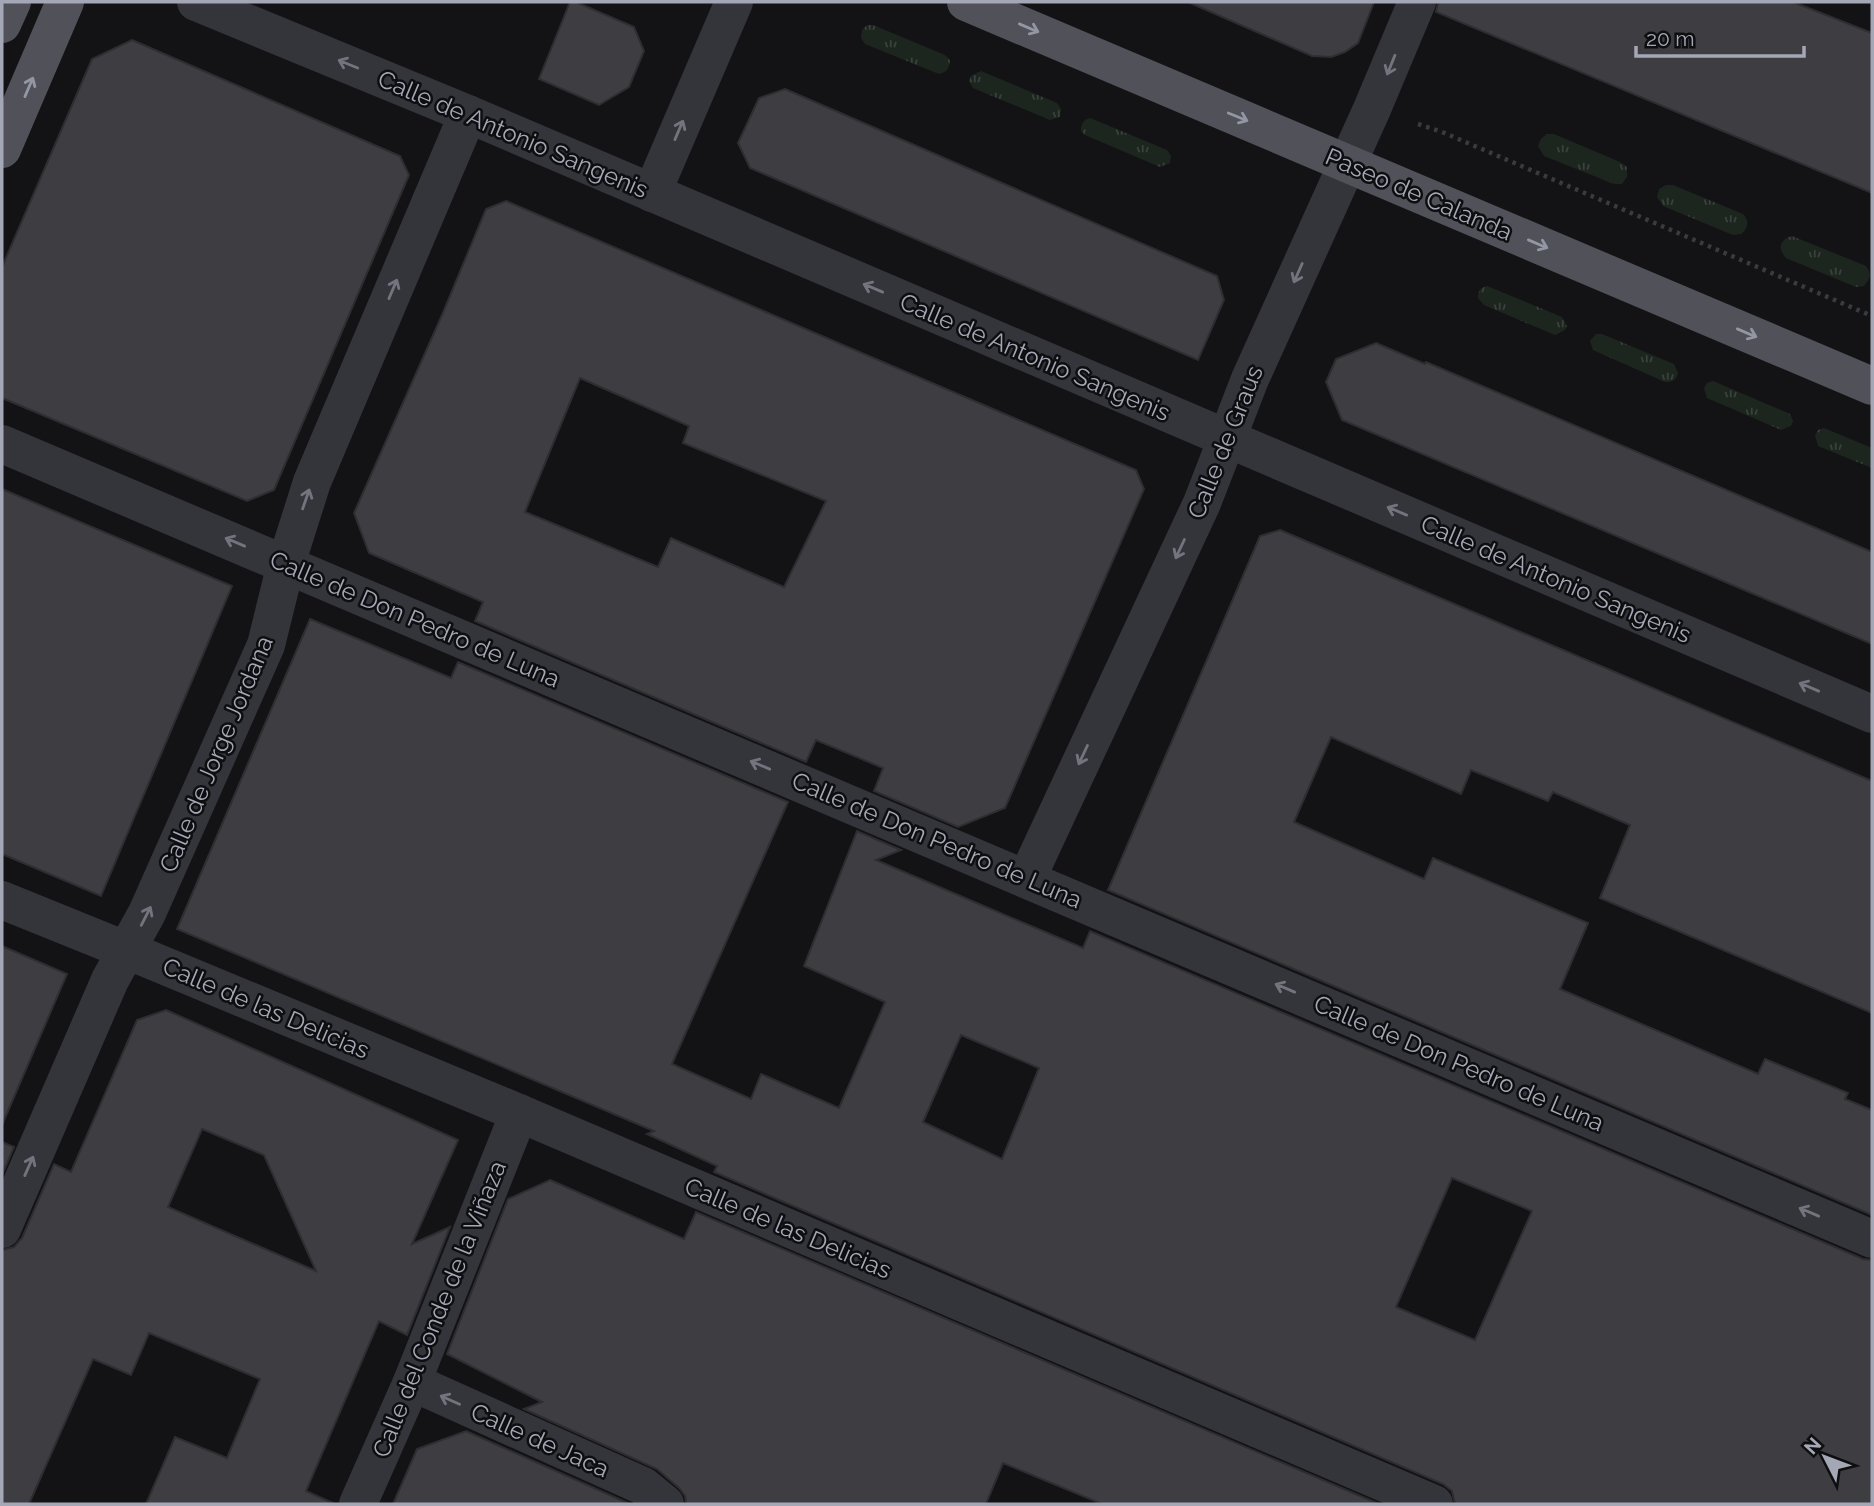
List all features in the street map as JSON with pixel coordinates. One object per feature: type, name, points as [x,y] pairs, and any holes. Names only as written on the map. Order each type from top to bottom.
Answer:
[{"type":"main road","points":[[2,24],[12,2]]},
{"type":"main road","points":[[2,149],[65,2]]},
{"type":"main road","name":"Paseo de Calanda","points":[[966,2],[1872,386]]},
{"type":"street","name":"Calle de Antonio Sangenis","points":[[196,2],[468,114],[1872,714]]},
{"type":"street","points":[[652,193],[734,2]]},
{"type":"street","name":"Calle de Graus","points":[[1027,878],[1202,503],[1250,379],[1372,109],[1416,2]]},
{"type":"street","name":"Calle de Jorge Jordana","points":[[2,1229],[110,980],[152,904],[266,645],[286,564],[312,482],[468,114]]},
{"type":"street","name":"Calle de Don Pedro de Luna","points":[[2,444],[1872,1239]]},
{"type":"street","name":"Calle de las Delicias","points":[[2,900],[519,1113],[1434,1504]]},
{"type":"street","name":"Calle del Conde de la Viñaza","points":[[358,1504],[412,1382],[519,1113]]},
{"type":"street","name":"Calle de Jaca","points":[[412,1382],[643,1486],[665,1504]]},
{"type":"path","points":[[1372,109],[1442,132],[1872,316]]},
{"type":"green space","points":[[867,25],[873,25],[945,55],[950,60],[948,68],[939,74],[865,44],[861,38],[862,30]]},
{"type":"green space","points":[[981,71],[1057,103],[1061,109],[1060,117],[1050,120],[973,88],[969,81],[971,76]]},
{"type":"green space","points":[[1090,118],[1167,150],[1171,156],[1170,163],[1160,167],[1085,135],[1081,126]]},
{"type":"green space","points":[[1547,134],[1554,134],[1620,162],[1627,167],[1627,177],[1622,184],[1614,184],[1544,156],[1538,146]]},
{"type":"green space","points":[[1673,185],[1743,214],[1747,222],[1746,229],[1741,234],[1733,235],[1663,206],[1657,197],[1659,189]]},
{"type":"green space","points":[[1792,236],[1866,266],[1870,274],[1868,281],[1864,286],[1856,287],[1786,258],[1781,251],[1781,245],[1785,239]]},
{"type":"green space","points":[[1487,286],[1562,317],[1567,326],[1565,330],[1555,335],[1484,305],[1478,298],[1478,293]]},
{"type":"green space","points":[[1596,334],[1602,334],[1674,364],[1678,373],[1676,378],[1665,382],[1593,350],[1590,341]]},
{"type":"green space","points":[[1713,381],[1790,414],[1793,421],[1791,426],[1781,430],[1707,398],[1704,388],[1707,383]]},
{"type":"green space","points":[[1824,428],[1872,448],[1872,468],[1818,446],[1815,435],[1818,430]]},
{"type":"building","points":[[570,2],[576,2],[634,27],[644,51],[629,87],[599,105],[539,79]]},
{"type":"building","points":[[1188,2],[1374,2],[1358,43],[1331,57],[1312,56]]},
{"type":"building","points":[[1438,2],[1793,2],[1872,33],[1872,193],[1436,12]]},
{"type":"building","points":[[132,40],[400,156],[409,175],[274,490],[247,501],[2,398],[2,267],[92,59]]},
{"type":"building","points":[[785,89],[1217,276],[1224,300],[1198,360],[750,168],[738,143],[759,98]]},
{"type":"building","points":[[506,201],[1136,470],[1144,489],[1005,808],[958,827],[874,791],[883,768],[816,740],[806,762],[475,621],[483,602],[369,553],[354,513],[486,209]],"holes":[[[580,378],[689,426],[683,443],[826,501],[784,587],[671,538],[658,567],[525,512]]]},
{"type":"building","points":[[1376,343],[1872,552],[1872,644],[1342,420],[1326,382],[1336,359]]},
{"type":"building","points":[[2,489],[232,586],[101,896],[2,854]]},
{"type":"building","points":[[1280,530],[1872,781],[1872,1013],[1600,898],[1630,825],[1553,792],[1548,801],[1471,770],[1461,794],[1331,737],[1294,822],[1424,879],[1433,858],[1588,923],[1560,989],[1758,1074],[1765,1059],[1848,1093],[1845,1099],[1872,1110],[1872,1215],[1108,890],[1260,536]]},
{"type":"building","points":[[310,619],[451,678],[458,662],[788,802],[672,1064],[751,1099],[761,1074],[839,1108],[885,1002],[804,966],[857,831],[901,850],[876,860],[1083,948],[1090,931],[1863,1259],[1872,1260],[1872,1504],[1455,1504],[1452,1491],[1443,1484],[714,1172],[717,1166],[647,1134],[654,1131],[177,929]],"holes":[[[961,1035],[1039,1068],[1002,1159],[923,1122]],[[1452,1178],[1532,1211],[1475,1340],[1396,1307]]]},
{"type":"building","points":[[2,946],[67,974],[2,1125]]},
{"type":"building","points":[[166,1010],[458,1140],[412,1244],[450,1227],[407,1335],[379,1321],[306,1491],[335,1504],[146,1504],[175,1437],[227,1458],[260,1379],[149,1333],[131,1375],[93,1359],[29,1504],[2,1504],[2,1250],[14,1247],[22,1238],[54,1164],[71,1172],[137,1020]],"holes":[[[202,1129],[264,1155],[316,1271],[168,1207]]]},
{"type":"building","points":[[2,1142],[14,1147],[2,1175]]},
{"type":"building","points":[[550,1180],[684,1239],[696,1212],[1379,1504],[1102,1504],[1003,1463],[986,1504],[686,1504],[685,1496],[679,1488],[657,1469],[524,1409],[542,1402],[447,1354],[508,1199]]},
{"type":"building","points":[[466,1431],[630,1504],[393,1504],[417,1449]]}]
